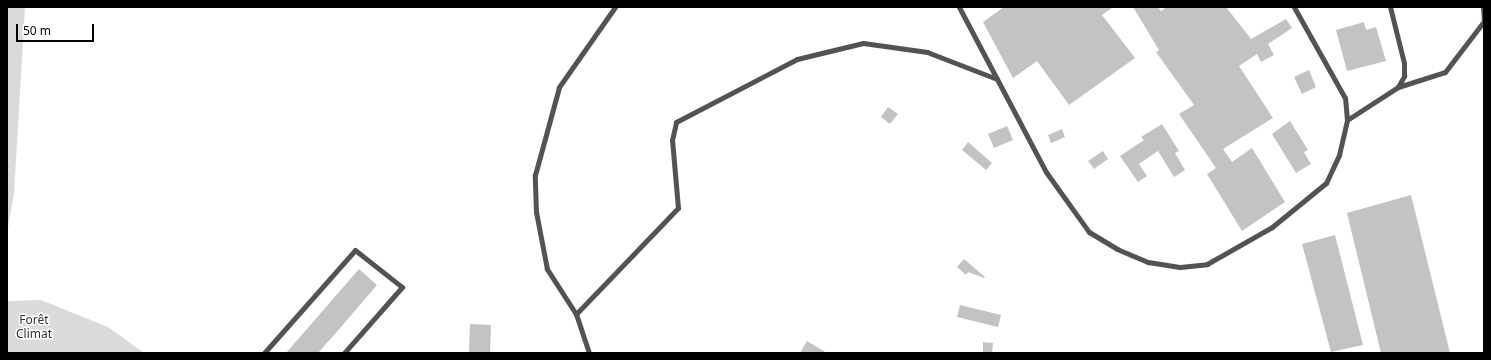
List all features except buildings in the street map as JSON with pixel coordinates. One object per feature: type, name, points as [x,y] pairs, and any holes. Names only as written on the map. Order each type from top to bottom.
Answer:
[{"type":"lane","points":[[589,353],[576,314],[547,269],[536,212],[535,175],[559,87],[614,7]]},
{"type":"lane","points":[[959,7],[1046,172],[1089,232],[1117,249],[1148,262],[1180,267],[1207,264],[1272,227],[1308,200],[1326,183],[1339,155],[1347,120],[1345,98],[1337,78],[1310,38],[1294,7]]},
{"type":"lane","points":[[1390,7],[1404,63],[1404,76],[1398,87]]},
{"type":"lane","points":[[1347,120],[1398,87],[1445,72],[1484,22],[1483,7]]},
{"type":"lane","points":[[576,314],[678,208],[672,140],[676,122],[797,59],[863,43],[926,52],[997,79]]},
{"type":"lane","points":[[264,353],[355,250],[402,287],[345,353]]},
{"type":"green space","points":[[7,7],[25,7],[14,194],[7,233]]},
{"type":"green space","name":"Forêt Climat","points":[[41,300],[108,327],[144,353],[7,353],[7,301]]}]
